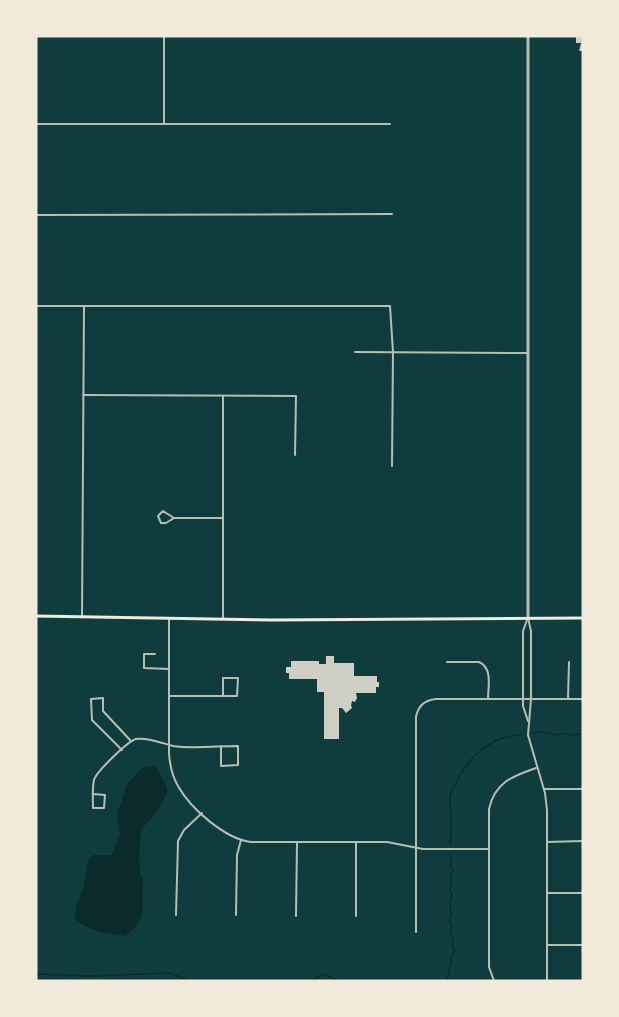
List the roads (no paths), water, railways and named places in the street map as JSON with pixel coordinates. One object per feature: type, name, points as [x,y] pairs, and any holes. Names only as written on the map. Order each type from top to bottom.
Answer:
[{"type":"main road","points":[[36,616],[169,619],[583,618]]},
{"type":"street","points":[[164,36],[164,124]]},
{"type":"street","points":[[528,36],[528,618],[531,631],[531,699],[528,721],[529,745],[544,789],[547,810],[547,981]]},
{"type":"street","points":[[36,124],[390,124]]},
{"type":"street","points":[[36,214],[392,214]]},
{"type":"street","points":[[36,306],[390,306],[393,352],[392,466]]},
{"type":"street","points":[[82,617],[84,306]]},
{"type":"street","points":[[355,352],[527,353]]},
{"type":"street","points":[[83,395],[296,396],[295,455]]},
{"type":"street","points":[[223,396],[223,618]]},
{"type":"street","points":[[174,518],[165,512],[160,512],[158,516],[163,523],[174,518],[223,518]]},
{"type":"street","points":[[528,618],[523,631],[523,699],[528,721]]},
{"type":"street","points":[[169,619],[171,766],[175,780],[184,795],[221,831],[241,840],[391,843],[416,848],[489,849]]},
{"type":"street","points":[[155,654],[144,654],[144,668],[169,669]]},
{"type":"street","points":[[447,662],[479,662],[486,665],[488,699]]},
{"type":"street","points":[[568,699],[569,662]]},
{"type":"street","points":[[169,696],[223,696],[237,696],[238,678],[223,678],[223,696]]},
{"type":"street","points":[[122,750],[92,720],[92,699],[103,698],[103,711],[131,741]]},
{"type":"street","points":[[416,932],[416,717],[423,704],[436,699],[583,699]]},
{"type":"street","points":[[93,794],[105,795],[104,808],[93,808],[93,794],[95,776],[131,741],[141,739],[169,744],[238,746],[238,765],[221,766],[221,746]]},
{"type":"street","points":[[494,981],[489,969],[489,809],[495,791],[510,777],[537,768]]},
{"type":"street","points":[[544,789],[583,789]]},
{"type":"street","points":[[177,915],[178,841],[183,830],[202,813]]},
{"type":"street","points":[[236,915],[237,854],[241,840]]},
{"type":"street","points":[[296,916],[297,842]]},
{"type":"street","points":[[356,842],[356,916]]},
{"type":"street","points":[[547,842],[583,842]]},
{"type":"street","points":[[548,893],[583,893]]},
{"type":"street","points":[[547,945],[583,945]]},
{"type":"water","points":[[156,766],[167,788],[167,793],[159,809],[141,830],[139,858],[143,880],[142,915],[135,927],[125,936],[92,929],[75,919],[76,905],[83,890],[88,859],[93,855],[111,855],[120,835],[117,812],[127,784],[143,767]]},
{"type":"waterway","points":[[532,733],[583,734]]},
{"type":"waterway","points":[[450,844],[450,796],[460,775],[473,758],[490,744],[499,739],[521,735]]},
{"type":"waterway","points":[[447,981],[455,950],[452,945],[453,938],[450,932],[452,925],[449,920],[453,870],[450,867],[452,861],[450,854]]},
{"type":"waterway","points":[[36,974],[90,976],[170,973],[191,981]]},
{"type":"waterway","points":[[313,981],[322,974],[339,981]]}]
